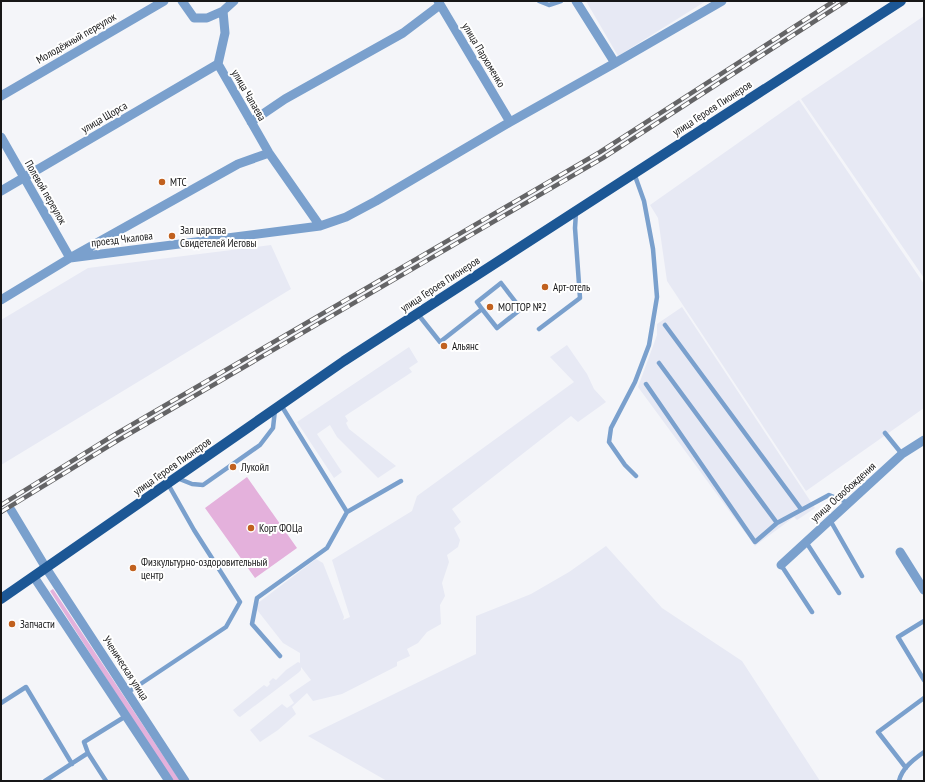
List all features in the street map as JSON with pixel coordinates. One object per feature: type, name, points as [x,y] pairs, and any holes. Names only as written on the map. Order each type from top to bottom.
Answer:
[{"type":"main road","name":"улица Героев Пионеров","points":[[1,599],[344,361],[901,1]]},
{"type":"street","name":"Молодёжный переулок","points":[[1,96],[164,1]]},
{"type":"street","points":[[182,1],[194,18],[207,18],[224,11],[234,1]]},
{"type":"street","points":[[576,1],[615,63]]},
{"type":"street","points":[[320,226],[346,217],[376,201],[510,122],[722,1]]},
{"type":"street","points":[[251,122],[285,99],[403,33],[439,3]]},
{"type":"street","name":"улица Пархоменко","points":[[439,3],[510,122]]},
{"type":"street","name":"улица Чапаева","points":[[224,11],[225,33],[218,64],[269,153],[305,207],[320,226]]},
{"type":"street","name":"улица Щорса","points":[[1,191],[218,64]]},
{"type":"street","name":"Полевой переулок","points":[[1,137],[70,258]]},
{"type":"street","name":"проезд Чкалова","points":[[1,300],[70,258],[238,164],[269,153]]},
{"type":"street","name":"проезд Чкалова","points":[[70,258],[320,226]]},
{"type":"street","name":"улица Освобождения","points":[[781,565],[902,454],[924,440]]},
{"type":"street","name":"Ученическая улица","points":[[11,510],[46,568],[185,781]]},
{"type":"street","points":[[900,552],[924,590]]},
{"type":"street","points":[[34,577],[169,781]]},
{"type":"lane","points":[[539,1],[548,5],[561,1]]},
{"type":"lane","points":[[634,173],[644,201],[653,249],[657,298],[649,345],[635,382],[611,428],[609,442],[625,465],[636,476]]},
{"type":"lane","points":[[539,329],[580,298],[575,228],[576,210]]},
{"type":"lane","points":[[501,283],[521,309],[497,328],[482,309],[477,302],[501,283]]},
{"type":"lane","points":[[417,313],[440,342],[482,309]]},
{"type":"lane","points":[[665,325],[801,509]]},
{"type":"lane","points":[[659,363],[777,523]]},
{"type":"lane","points":[[646,384],[755,542],[777,523],[829,495],[849,502]]},
{"type":"lane","points":[[177,478],[192,484],[203,485],[260,445],[273,428],[278,407]]},
{"type":"lane","points":[[278,407],[347,512]]},
{"type":"lane","points":[[885,434],[902,454]]},
{"type":"lane","points":[[280,656],[252,624],[257,598],[327,548],[347,512],[401,481]]},
{"type":"lane","points":[[127,693],[226,627],[240,602],[194,530],[168,484]]},
{"type":"lane","points":[[830,520],[862,576]]},
{"type":"lane","points":[[806,542],[839,592]]},
{"type":"lane","points":[[781,565],[812,612]]},
{"type":"lane","points":[[924,620],[898,636],[924,680]]},
{"type":"lane","points":[[1,703],[26,687],[72,764]]},
{"type":"lane","points":[[906,768],[878,732],[924,698]]},
{"type":"lane","points":[[106,781],[88,754],[84,742],[126,716]]},
{"type":"lane","points":[[899,781],[900,776],[909,763],[924,752]]},
{"type":"lane","points":[[45,781],[88,754]]},
{"type":"shaded area","points":[[586,1],[706,1],[618,56]]},
{"type":"shaded area","points":[[924,16],[924,278],[801,99]]},
{"type":"shaded area","points":[[799,100],[924,284],[924,408],[806,491],[667,281],[658,218],[650,205]]},
{"type":"shaded area","points":[[271,245],[291,289],[1,465],[1,320],[88,268]]},
{"type":"shaded area","points":[[682,307],[815,508],[797,520],[794,517],[755,546],[638,387],[657,335],[657,324]]},
{"type":"shaded area","points":[[567,345],[587,374],[594,389],[606,402],[578,422],[571,416],[452,509],[461,522],[454,528],[460,540],[458,547],[447,555],[449,562],[442,583],[445,596],[440,605],[441,624],[427,632],[418,643],[407,649],[410,656],[397,662],[397,666],[342,694],[313,701],[307,693],[292,707],[296,714],[278,730],[260,742],[250,730],[282,704],[287,708],[294,703],[289,695],[311,680],[301,667],[301,670],[298,673],[240,717],[233,710],[264,685],[267,687],[273,678],[276,680],[286,670],[298,662],[300,663],[300,653],[283,643],[254,606],[316,559],[323,563],[344,617],[343,620],[350,617],[332,560],[412,511],[417,496],[574,382],[550,357]]},
{"type":"shaded area","points":[[409,347],[418,362],[409,368],[412,372],[345,416],[348,421],[346,423],[349,429],[396,466],[378,478],[337,437],[330,425],[317,434],[342,472],[334,478],[297,422]]},
{"type":"shaded area","name":"Корт ФОЦа","points":[[247,477],[297,548],[255,578],[205,508]]},
{"type":"shaded area","points":[[606,546],[662,608],[742,661],[820,781],[387,781],[308,736],[476,654],[476,616],[531,594],[569,572]]},
{"type":"shaded area","points":[[53,589],[180,781],[172,781],[50,591]]},
{"type":"railway","points":[[1,505],[114,435],[600,152],[834,1]]},
{"type":"railway","points":[[1,512],[117,441],[603,158],[846,1]]},
{"type":"place","name":"МТС","points":[[162,182]]},
{"type":"place","name":"Зал царства Свидетелей Иеговы","points":[[172,236]]},
{"type":"place","name":"Арт-отель","points":[[545,287]]},
{"type":"place","name":"МОГТОР №2","points":[[490,307]]},
{"type":"place","name":"Альянс","points":[[444,346]]},
{"type":"place","name":"Лукойл","points":[[233,467]]},
{"type":"place","name":"Корт ФОЦа","points":[[251,528]]},
{"type":"place","name":"Физкультурно-оздоровительный центр","points":[[133,568]]},
{"type":"place","name":"Запчасти","points":[[12,624]]}]
